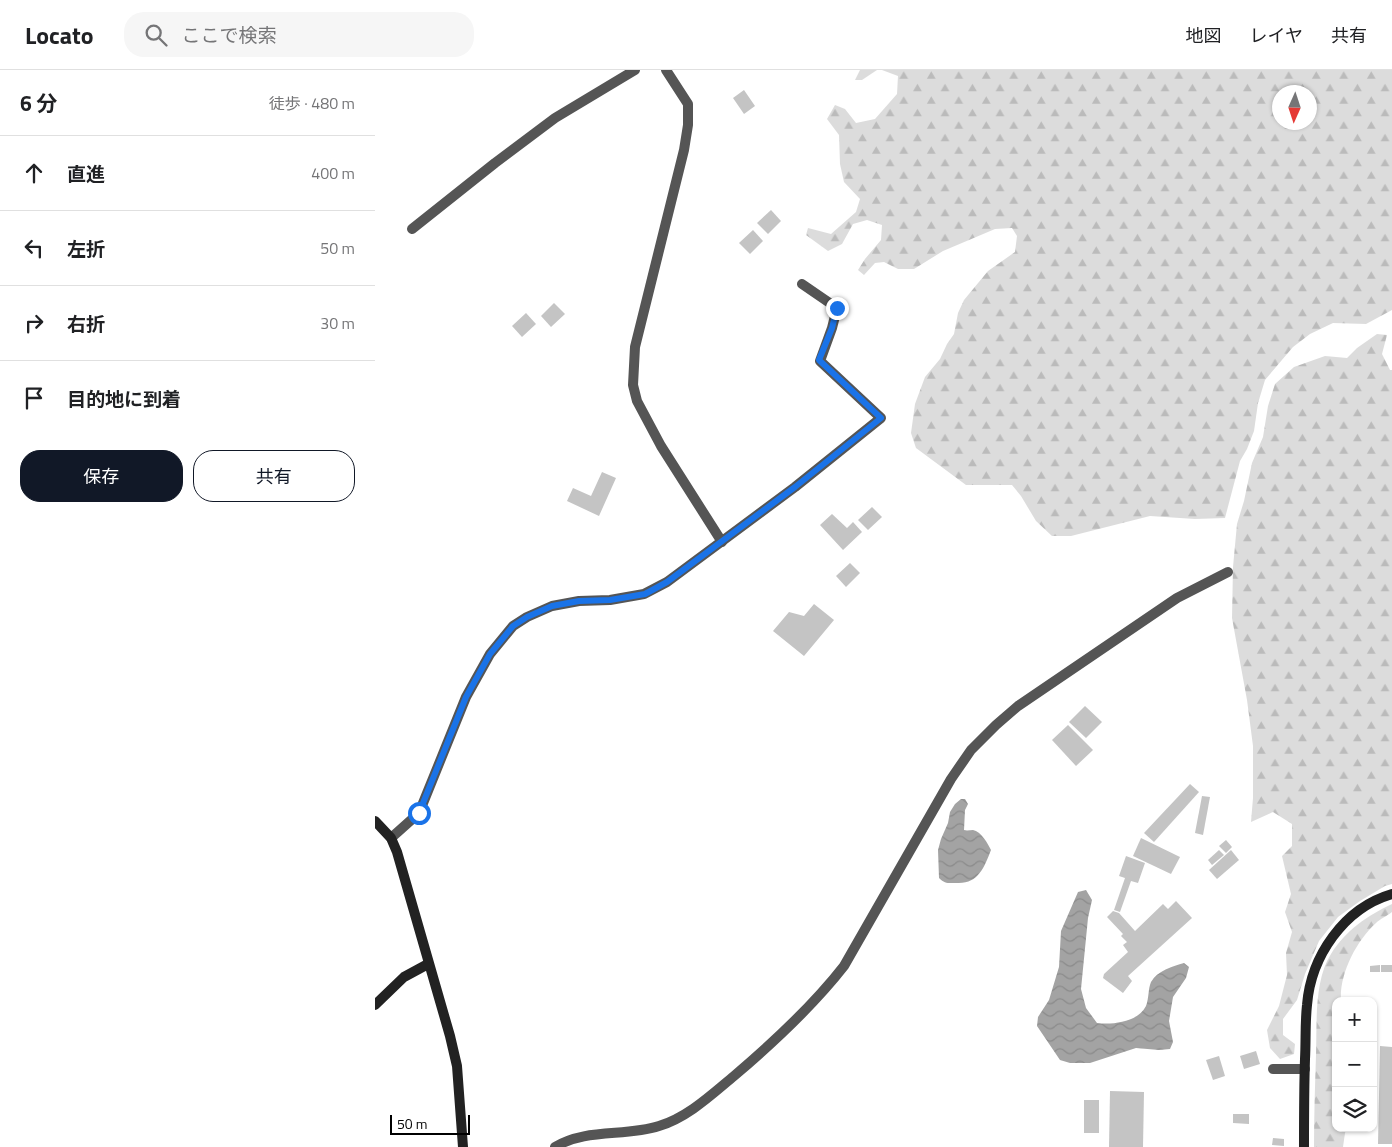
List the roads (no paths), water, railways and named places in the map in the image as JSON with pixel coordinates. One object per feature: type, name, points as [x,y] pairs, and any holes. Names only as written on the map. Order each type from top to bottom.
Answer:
[{"type":"street","points":[[412,229],[555,118],[635,70]]},
{"type":"street","points":[[666,70],[688,104],[689,125],[635,347],[633,386],[637,401],[661,446],[722,542]]},
{"type":"street","points":[[391,838],[419,813],[466,697],[490,654],[513,626],[527,617],[552,606],[579,601],[610,600],[645,594],[667,582],[795,487],[881,418],[819,360],[832,328],[837,308],[802,284]]},
{"type":"street","points":[[555,1147],[564,1142],[589,1135],[628,1132],[658,1127],[679,1118],[699,1105],[759,1055],[825,990],[844,966],[951,779],[971,750],[1018,706],[1177,598],[1228,572]]},
{"type":"street","points":[[375,821],[391,838],[407,882],[428,964],[450,1036],[457,1066],[463,1147]]},
{"type":"street","points":[[1304,1147],[1307,1004],[1313,973],[1327,943],[1345,922],[1363,906],[1392,894]]},
{"type":"street","points":[[375,1005],[403,977],[428,964]]},
{"type":"street","points":[[1273,1069],[1305,1069]]},
{"type":"water","points":[[961,799],[965,799],[968,804],[965,810],[964,830],[973,830],[979,833],[991,850],[983,869],[975,878],[964,883],[947,883],[939,878],[938,850],[950,812]]},
{"type":"water","points":[[1086,890],[1092,900],[1088,918],[1081,989],[1086,1008],[1097,1023],[1117,1023],[1131,1019],[1137,1016],[1146,1006],[1150,985],[1154,978],[1166,969],[1184,963],[1189,967],[1186,978],[1173,997],[1169,1021],[1173,1042],[1170,1049],[1136,1048],[1090,1063],[1070,1063],[1060,1060],[1037,1026],[1038,1017],[1049,1000],[1059,967],[1061,931],[1078,892]]}]
